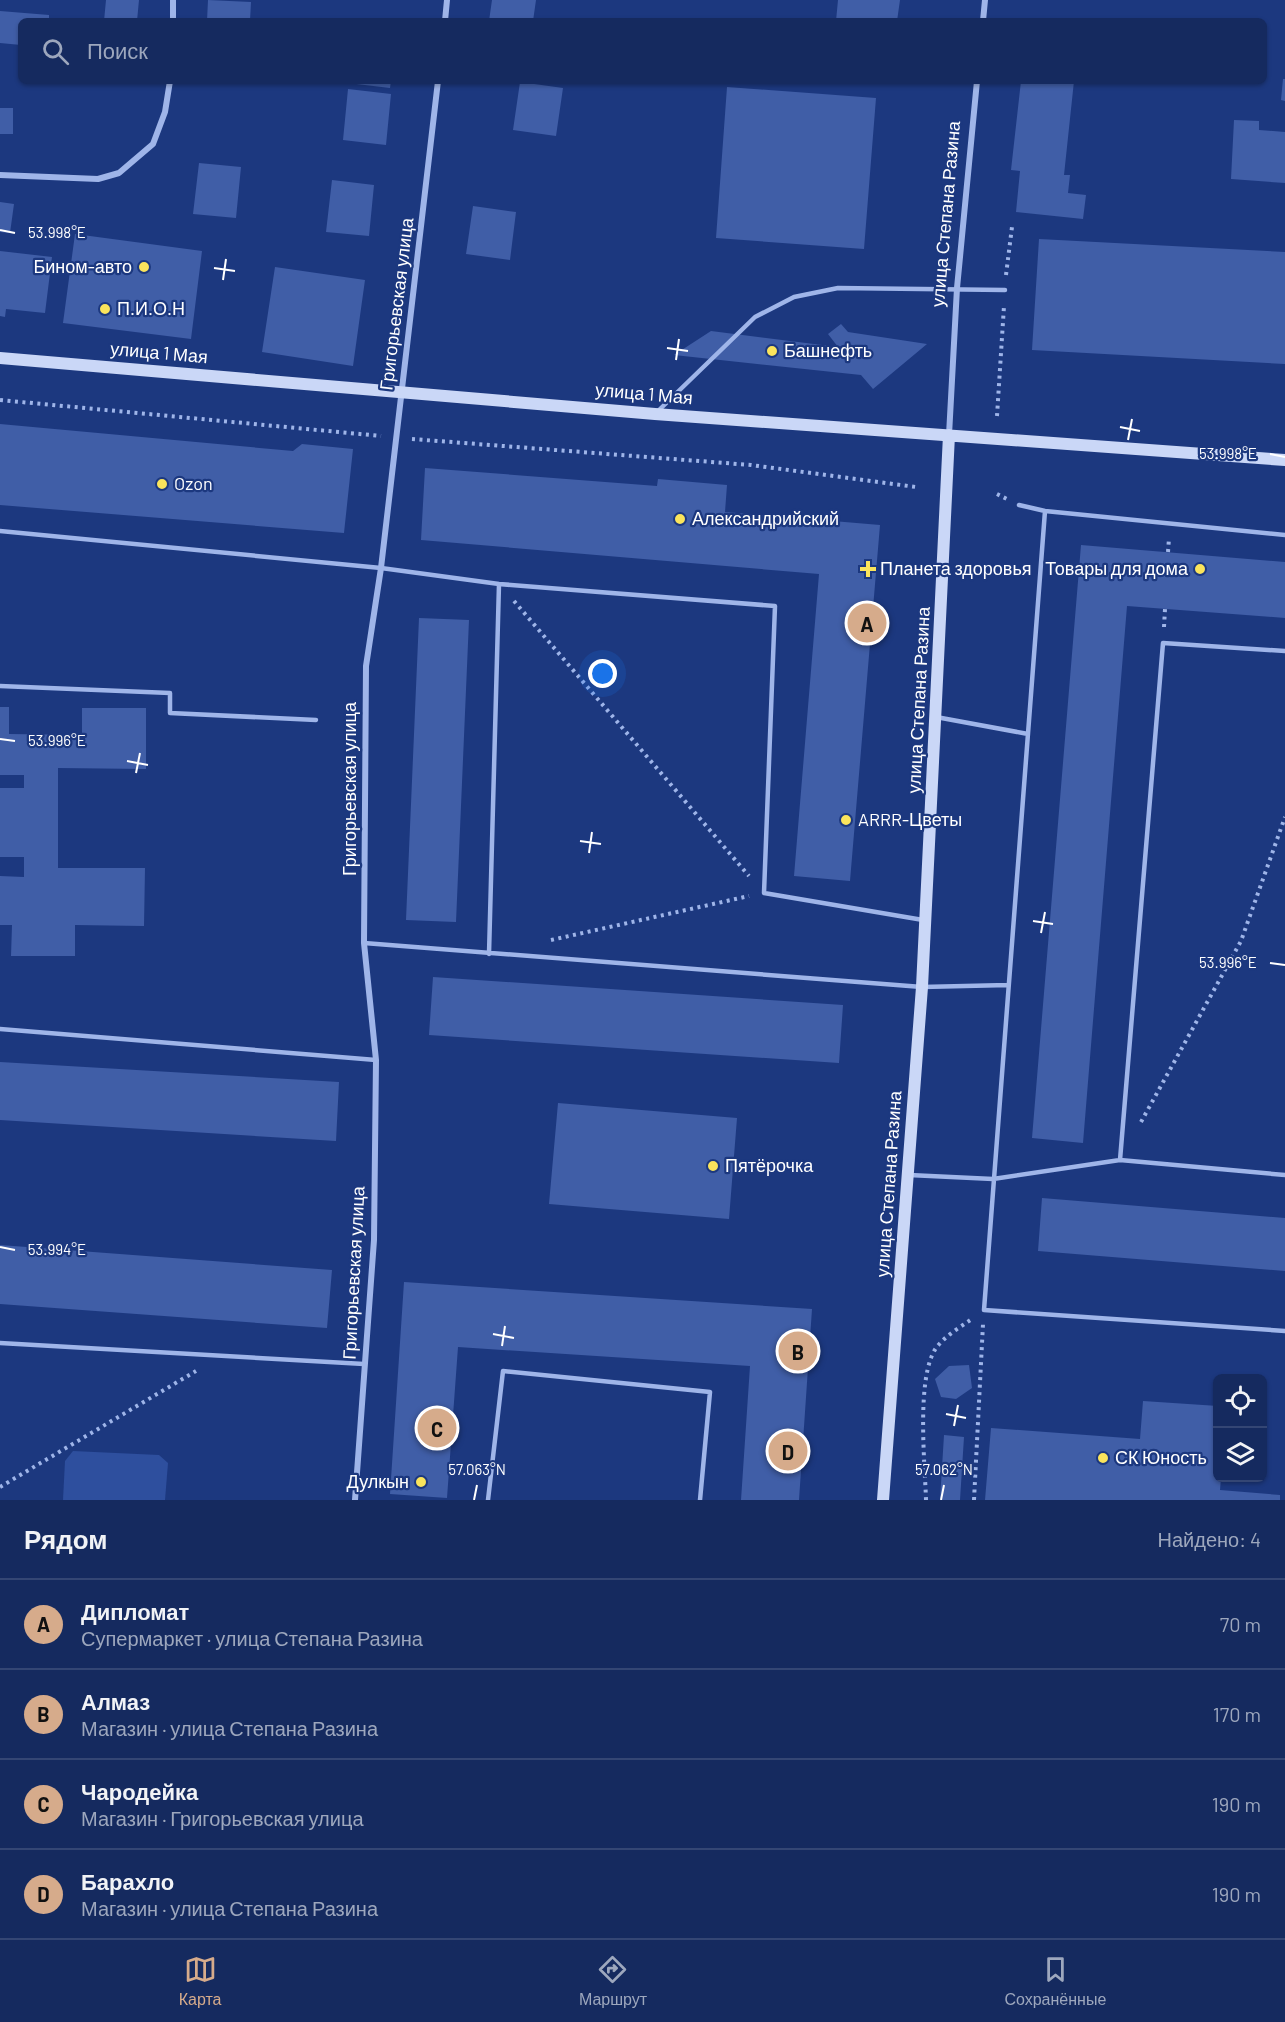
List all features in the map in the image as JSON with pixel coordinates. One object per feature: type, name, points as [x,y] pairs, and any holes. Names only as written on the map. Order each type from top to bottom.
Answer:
[{"type":"main road","name":"улица 1 Мая","points":[[0,358],[655,414],[1285,459]]},
{"type":"main road","name":"улица Степана Разина","points":[[883,1500],[922,987],[949,435]]},
{"type":"street","points":[[173,0],[173,18]]},
{"type":"street","points":[[445,18],[447,0]]},
{"type":"street","points":[[983,18],[985,0]]},
{"type":"street","points":[[0,175],[98,179],[119,173],[153,144],[165,112],[170,84]]},
{"type":"street","name":"Григорьевская улица","points":[[355,1500],[374,1240],[376,1060],[364,943],[366,666],[381,568],[438,84]]},
{"type":"street","name":"улица Степана Разина","points":[[949,435],[957,288],[977,84]]},
{"type":"lane","points":[[655,414],[755,317],[794,297],[838,288],[1005,290]]},
{"type":"lane","points":[[1019,505],[1045,511],[1285,535]]},
{"type":"lane","points":[[1045,511],[984,1310],[1285,1331]]},
{"type":"lane","points":[[0,531],[381,568],[499,584],[775,606],[764,892],[926,921]]},
{"type":"lane","points":[[489,954],[499,584]]},
{"type":"lane","points":[[1120,1160],[1163,643],[1285,651]]},
{"type":"lane","points":[[0,686],[170,693],[170,713],[316,720]]},
{"type":"lane","points":[[936,717],[1028,734]]},
{"type":"lane","points":[[364,943],[922,987],[1008,985]]},
{"type":"lane","points":[[0,1029],[376,1060]]},
{"type":"lane","points":[[907,1175],[993,1179],[1120,1160],[1285,1175]]},
{"type":"lane","points":[[0,1343],[364,1364]]},
{"type":"lane","points":[[488,1500],[503,1371],[710,1392],[700,1500]]},
{"type":"path","points":[[997,416],[1005,290],[1012,227]]},
{"type":"path","points":[[0,400],[396,438],[751,465],[916,487]]},
{"type":"path","points":[[499,584],[764,892],[546,941]]},
{"type":"path","points":[[1137,1129],[1241,941],[1285,817]]},
{"type":"path","points":[[926,1500],[924,1408],[927,1373],[936,1349],[952,1333],[984,1310]]},
{"type":"path","points":[[974,1500],[984,1310]]},
{"type":"path","points":[[0,1487],[224,1355]]},
{"type":"shaded area","points":[[73,1451],[159,1455],[168,1463],[165,1500],[63,1500],[65,1461]]},
{"type":"building","points":[[106,0],[139,0],[137,18],[104,18]]},
{"type":"building","points":[[208,0],[251,2],[250,18],[207,18]]},
{"type":"building","points":[[492,0],[536,0],[533,18],[489,18]]},
{"type":"building","points":[[838,0],[900,0],[897,18],[836,18]]},
{"type":"building","points":[[0,11],[49,15],[49,18],[18,18],[18,45],[0,43]]},
{"type":"building","points":[[1283,79],[1285,79],[1285,101],[1281,100]]},
{"type":"building","points":[[356,84],[391,84],[390,88]]},
{"type":"building","points":[[520,84],[563,88],[556,136],[513,130]]},
{"type":"building","points":[[1021,84],[1074,84],[1064,175],[1070,175],[1068,193],[1086,195],[1083,219],[1016,212],[1020,171],[1011,170]]},
{"type":"building","points":[[727,87],[876,98],[864,249],[716,238]]},
{"type":"building","points":[[348,89],[391,94],[386,145],[343,140]]},
{"type":"building","points":[[0,108],[13,108],[13,134],[0,134]]},
{"type":"building","points":[[1234,120],[1259,121],[1259,130],[1285,132],[1285,183],[1231,179]]},
{"type":"building","points":[[199,163],[241,167],[236,218],[193,214]]},
{"type":"building","points":[[332,180],[374,185],[369,236],[326,232]]},
{"type":"building","points":[[0,202],[14,204],[10,233],[0,232]]},
{"type":"building","points":[[473,206],[516,212],[510,260],[466,254]]},
{"type":"building","points":[[75,234],[202,251],[191,339],[63,323]]},
{"type":"building","points":[[1039,239],[1285,252],[1285,364],[1032,350]]},
{"type":"building","points":[[0,251],[52,257],[45,313],[6,309],[5,317],[0,316]]},
{"type":"building","points":[[275,267],[365,280],[353,366],[262,352]]},
{"type":"building","points":[[841,324],[848,332],[927,344],[873,389],[861,375],[674,355],[711,331],[838,347],[828,334]]},
{"type":"building","points":[[0,424],[293,451],[302,444],[353,449],[344,533],[0,505]]},
{"type":"building","points":[[425,468],[657,486],[658,479],[727,485],[725,512],[880,525],[850,881],[794,876],[819,574],[421,540]]},
{"type":"building","points":[[1081,545],[1285,562],[1285,618],[1127,606],[1083,1143],[1032,1138]]},
{"type":"building","points":[[419,618],[469,620],[456,922],[406,920]]},
{"type":"building","points":[[0,707],[9,707],[9,734],[82,735],[82,708],[146,708],[146,769],[58,768],[58,868],[145,868],[144,926],[75,925],[75,956],[11,956],[12,925],[0,925],[0,876],[24,877],[24,857],[0,857],[0,788],[24,788],[24,775],[0,775]]},
{"type":"building","points":[[433,977],[843,1005],[839,1063],[429,1035]]},
{"type":"building","points":[[0,1062],[339,1082],[336,1141],[0,1120]]},
{"type":"building","points":[[558,1103],[737,1118],[729,1219],[549,1204]]},
{"type":"building","points":[[1042,1198],[1285,1218],[1285,1271],[1038,1251]]},
{"type":"building","points":[[0,1245],[332,1270],[327,1328],[0,1304]]},
{"type":"building","points":[[404,1282],[812,1309],[799,1500],[741,1500],[750,1366],[458,1347],[447,1498],[390,1494]]},
{"type":"building","points":[[969,1365],[972,1388],[956,1399],[941,1397],[935,1379],[949,1366]]},
{"type":"building","name":"СК Юность","points":[[1143,1401],[1213,1406],[1213,1482],[1221,1482],[1220,1490],[1280,1495],[1280,1500],[985,1500],[991,1428],[1140,1439]]},
{"type":"building","points":[[944,1435],[964,1437],[960,1500],[940,1500]]},
{"type":"place","name":"Бином-авто","points":[[144,267]]},
{"type":"place","name":"П.И.О.Н","points":[[105,309]]},
{"type":"place","name":"Башнефть","points":[[772,351]]},
{"type":"place","name":"Ozon","points":[[162,484]]},
{"type":"place","name":"Александрийский","points":[[680,519]]},
{"type":"place","name":"Планета здоровья","points":[[868,569]]},
{"type":"place","name":"Товары для дома","points":[[1200,569]]},
{"type":"place","name":"Дипломат","points":[[867,623]]},
{"type":"place","name":"ARRR-Цветы","points":[[846,820]]},
{"type":"place","name":"Пятёрочка","points":[[713,1166]]},
{"type":"place","name":"Алмаз","points":[[798,1351]]},
{"type":"place","name":"Чародейка","points":[[437,1428]]},
{"type":"place","name":"Барахло","points":[[788,1451]]},
{"type":"place","name":"СК Юность","points":[[1103,1458]]},
{"type":"place","name":"Дулкын","points":[[421,1482]]}]
